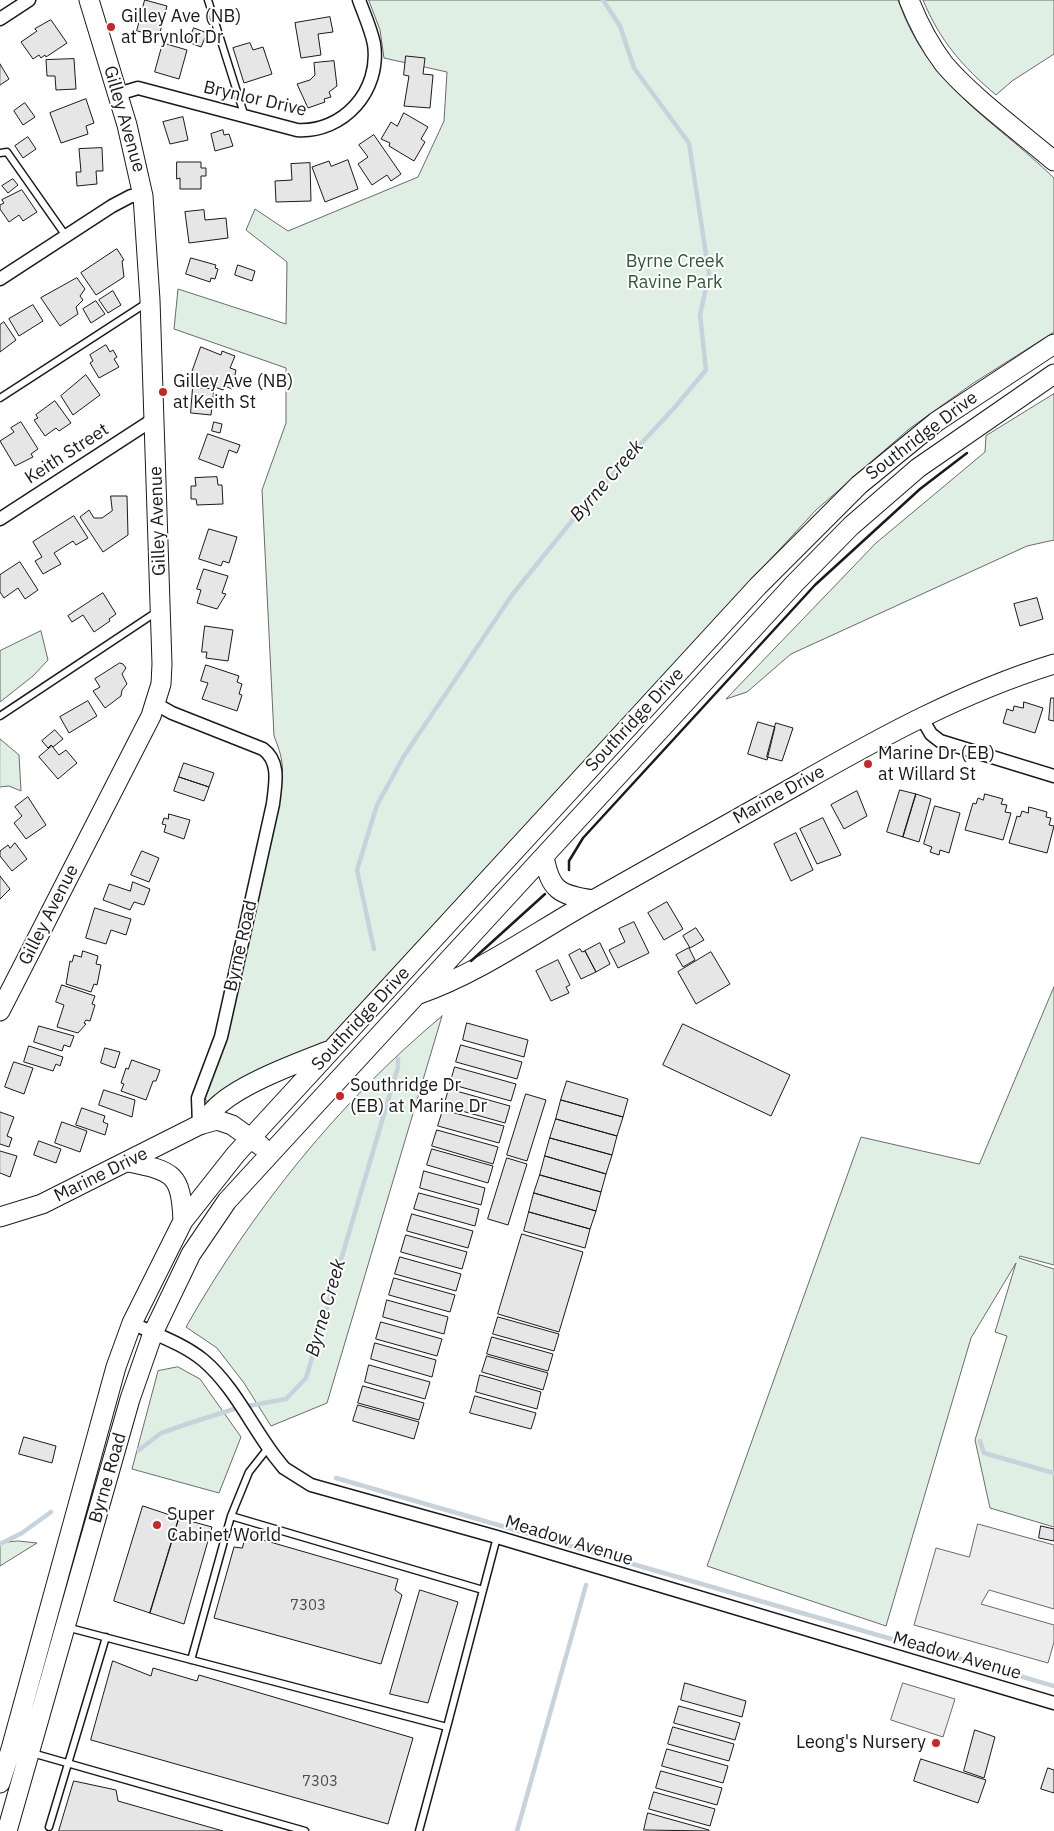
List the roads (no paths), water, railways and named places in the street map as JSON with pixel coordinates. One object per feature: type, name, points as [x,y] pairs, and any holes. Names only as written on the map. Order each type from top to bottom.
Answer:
[{"type":"main road","name":"Gilley Avenue","points":[[0,1012],[156,704],[162,664],[150,300],[143,196],[137,162],[89,0]]},
{"type":"main road","points":[[909,0],[924,34],[945,65],[966,86],[1054,161]]},
{"type":"main road","name":"Southridge Drive","points":[[252,1137],[758,586],[859,485],[936,422],[1054,344]]},
{"type":"main road","name":"Southridge Drive","points":[[269,1153],[795,583],[851,526],[918,468],[1054,374]]},
{"type":"main road","name":"Marine Drive","points":[[416,995],[447,984],[514,948],[593,900],[921,717],[985,688],[1054,664]]},
{"type":"main road","points":[[544,856],[550,881],[558,890],[570,896],[593,900]]},
{"type":"main road","name":"Marine Drive","points":[[199,1125],[222,1103],[236,1094],[292,1065],[334,1048]]},
{"type":"main road","name":"Marine Drive","points":[[0,1217],[42,1204],[199,1125],[217,1120],[232,1124],[252,1137],[269,1153]]},
{"type":"main road","name":"Byrne Road","points":[[0,1783],[116,1367],[132,1323],[183,1221],[226,1166],[252,1137]]},
{"type":"main road","name":"Byrne Road","points":[[7,1831],[130,1399],[153,1333],[191,1254],[227,1201],[269,1153]]},
{"type":"main road","points":[[128,1162],[156,1168],[173,1178],[182,1195],[183,1221]]},
{"type":"street","points":[[0,19],[29,0]]},
{"type":"street","name":"Brynlor Drive","points":[[118,94],[138,88],[286,129],[308,131],[330,125],[352,111],[366,91],[374,67],[374,45],[359,0]]},
{"type":"street","points":[[0,280],[131,196],[143,196]]},
{"type":"street","name":"Keith Street","points":[[0,519],[154,419]]},
{"type":"street","name":"Byrne Road","points":[[156,704],[172,713],[263,749],[274,765],[276,772],[273,804],[223,1027],[198,1098],[199,1125]]},
{"type":"street","points":[[921,717],[931,734],[946,744],[1054,776]]},
{"type":"street","name":"Meadow Avenue","points":[[132,1323],[172,1340],[203,1360],[230,1392],[284,1468],[311,1485],[497,1537],[1054,1703]]},
{"type":"lane","points":[[208,0],[246,118]]},
{"type":"lane","points":[[0,153],[7,152],[66,236]]},
{"type":"lane","points":[[0,398],[150,300]]},
{"type":"lane","points":[[0,716],[148,615],[161,609]]},
{"type":"lane","points":[[191,1660],[231,1516],[249,1472],[268,1448]]},
{"type":"lane","points":[[231,1516],[483,1590]]},
{"type":"lane","points":[[419,1831],[497,1537]]},
{"type":"lane","points":[[65,1627],[447,1726]]},
{"type":"lane","points":[[49,1828],[106,1637]]},
{"type":"lane","points":[[29,1752],[305,1831]]},
{"type":"waterway","name":"Byrne Creek","points":[[374,949],[357,870],[377,805],[404,756],[512,595],[588,501],[675,407],[706,370],[700,315],[709,274],[689,143],[634,68],[620,26],[603,0]]},
{"type":"waterway","name":"Byrne Creek","points":[[139,1450],[161,1433],[237,1408],[286,1399],[306,1378],[398,1067],[398,1059]]},
{"type":"waterway","points":[[980,1441],[984,1453],[1054,1473]]},
{"type":"waterway","points":[[336,1478],[919,1647]]},
{"type":"waterway","name":"Byrne Creek","points":[[0,1544],[22,1533],[51,1512]]},
{"type":"waterway","points":[[517,1831],[586,1585]]},
{"type":"waterway","points":[[930,1650],[1054,1686]]},
{"type":"place","name":"Gilley Ave (NB) at Brynlor Dr","points":[[111,27]]},
{"type":"place","name":"Gilley Ave (NB) at Keith St","points":[[163,392]]},
{"type":"place","name":"Marine Dr (EB) at Willard St","points":[[868,764]]},
{"type":"place","name":"Southridge Dr (EB) at Marine Dr","points":[[340,1096]]},
{"type":"place","name":"Super Cabinet World","points":[[157,1525]]},
{"type":"place","name":"Leong's Nursery","points":[[936,1743]]},
{"type":"park label","name":"Byrne Creek Ravine Park","points":[[675,272]]}]
